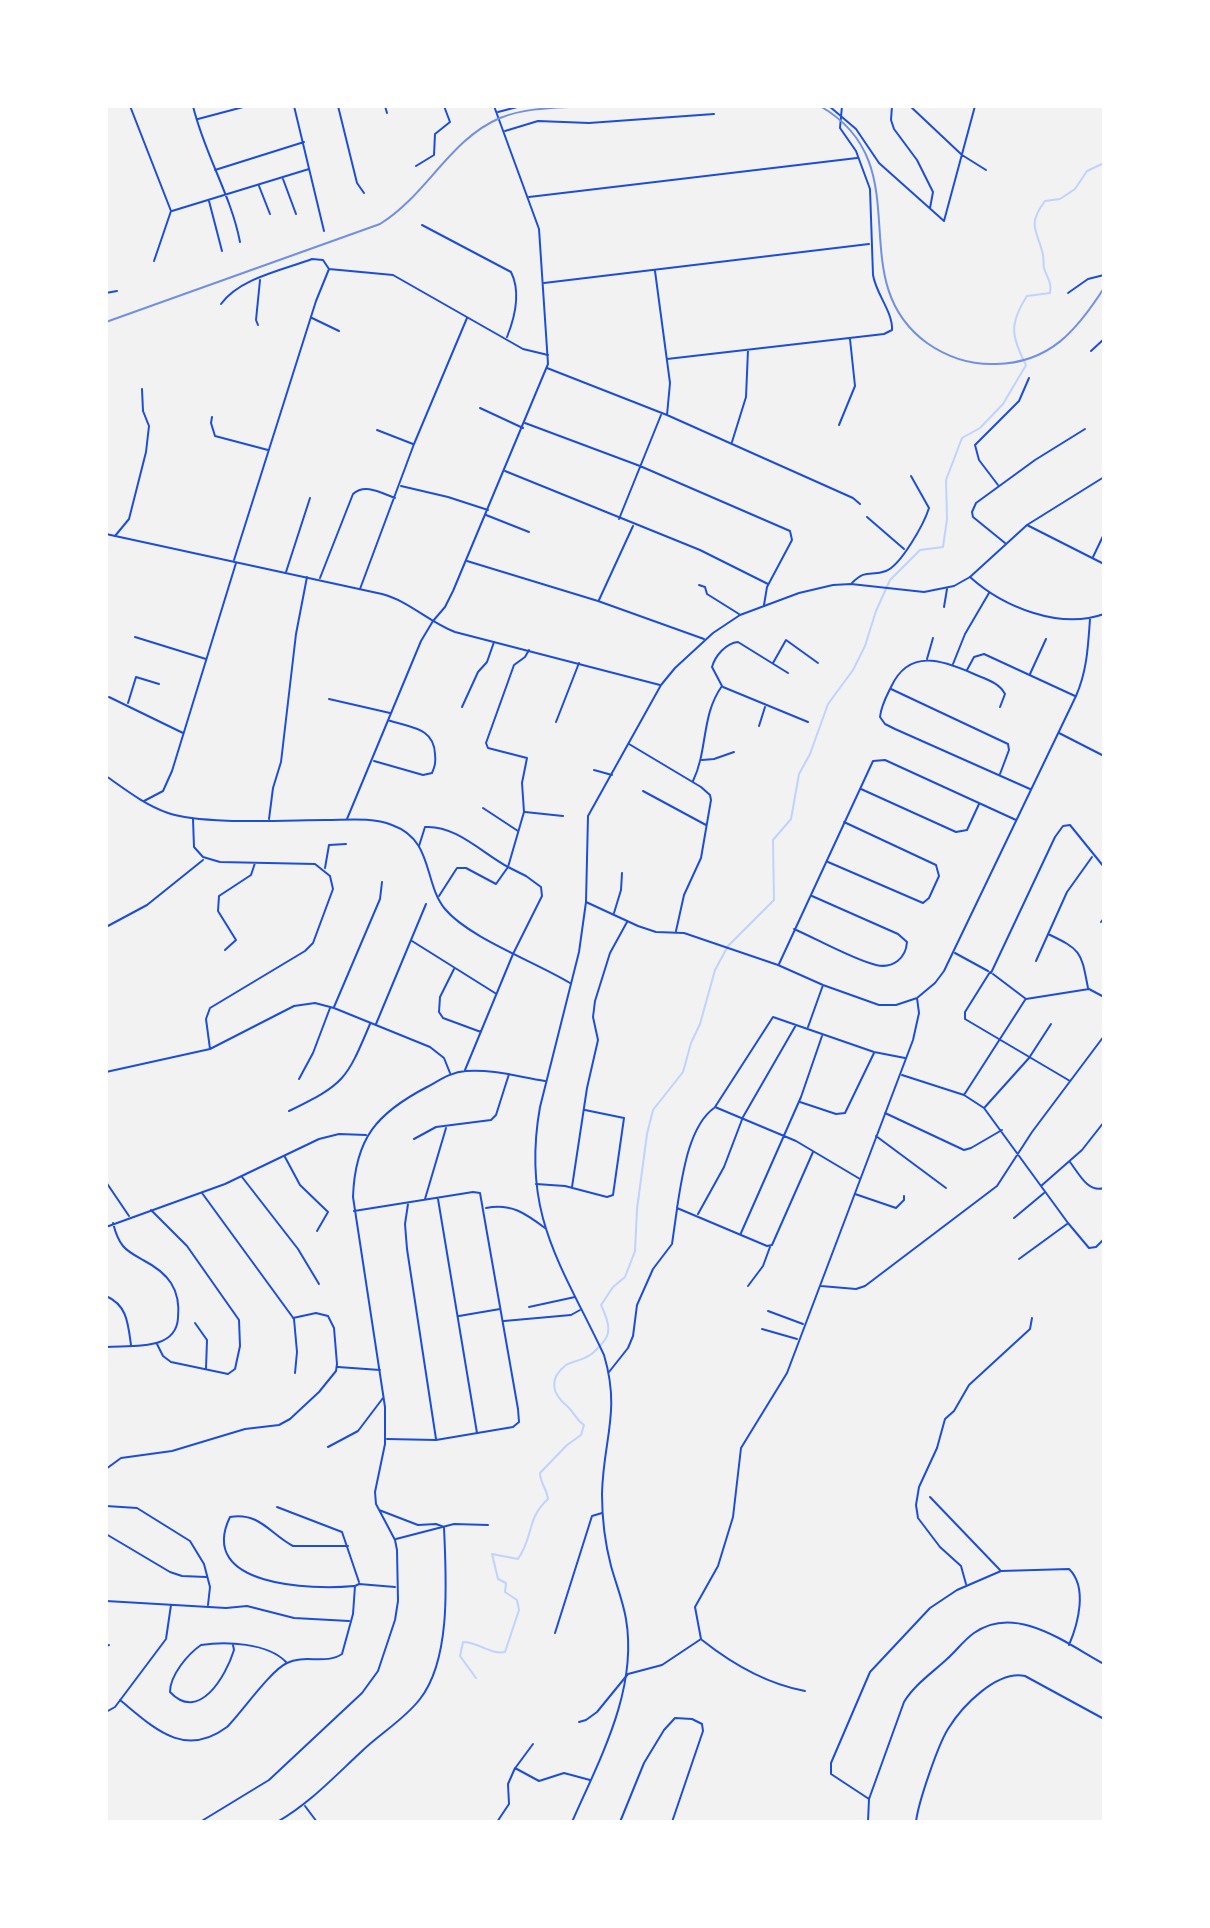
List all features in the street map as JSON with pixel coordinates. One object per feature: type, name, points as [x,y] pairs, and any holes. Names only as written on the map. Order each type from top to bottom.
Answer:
[{"type":"street","points":[[130,106],[171,211],[154,261]]},
{"type":"street","points":[[193,106],[214,170],[237,223],[240,242]]},
{"type":"street","points":[[196,119],[247,106]]},
{"type":"street","points":[[294,106],[324,231]]},
{"type":"street","points":[[338,106],[357,183],[364,193]]},
{"type":"street","points":[[385,106],[387,113]]},
{"type":"street","points":[[416,166],[434,155],[435,134],[450,122],[444,106]]},
{"type":"street","points":[[346,820],[421,641],[445,607],[467,561],[547,368],[542,242],[529,197],[494,106]]},
{"type":"street","points":[[497,113],[521,106]]},
{"type":"street","points":[[829,106],[856,129],[879,163],[944,221],[975,106]]},
{"type":"street","points":[[667,359],[884,334],[893,328],[874,283],[870,189],[858,157],[840,128],[842,106]]},
{"type":"street","points":[[892,106],[894,129],[917,160],[933,192],[930,210]]},
{"type":"street","points":[[910,106],[962,155],[986,170]]},
{"type":"street","points":[[504,131],[538,121],[589,123],[714,114]]},
{"type":"street","points":[[214,170],[304,142]]},
{"type":"street","points":[[529,197],[858,157]]},
{"type":"street","points":[[171,211],[309,169]]},
{"type":"street","points":[[282,178],[296,214]]},
{"type":"street","points":[[259,185],[270,214]]},
{"type":"street","points":[[208,200],[222,251]]},
{"type":"street","points":[[422,225],[511,272],[516,308],[506,339]]},
{"type":"street","points":[[544,283],[871,244]]},
{"type":"street","points":[[221,304],[235,290],[312,259],[323,260],[329,269]]},
{"type":"street","points":[[329,269],[393,275],[523,349],[548,355]]},
{"type":"street","points":[[143,802],[165,789],[208,660],[269,451],[329,269]]},
{"type":"street","points":[[655,270],[670,394],[667,415]]},
{"type":"street","points":[[1068,293],[1088,279],[1104,275]]},
{"type":"street","points":[[258,325],[260,279]]},
{"type":"street","points":[[106,293],[117,291]]},
{"type":"street","points":[[360,589],[414,444],[467,317]]},
{"type":"street","points":[[311,318],[339,331]]},
{"type":"street","points":[[839,425],[855,386],[850,338]]},
{"type":"street","points":[[1091,351],[1104,339]]},
{"type":"street","points":[[731,443],[746,397],[748,349]]},
{"type":"street","points":[[547,368],[667,415],[853,498],[860,504]]},
{"type":"street","points":[[999,486],[979,460],[975,445],[1019,401],[1029,378]]},
{"type":"street","points":[[115,536],[129,519],[146,452],[149,426],[143,411],[142,389]]},
{"type":"street","points":[[480,408],[523,428]]},
{"type":"street","points":[[619,519],[662,414]]},
{"type":"street","points":[[212,417],[216,436],[269,451]]},
{"type":"street","points":[[525,423],[640,466],[790,531],[792,540],[768,584],[764,605]]},
{"type":"street","points":[[1006,544],[972,514],[976,503],[1035,460],[1085,429]]},
{"type":"street","points":[[377,430],[414,444]]},
{"type":"street","points":[[505,471],[686,545],[768,584]]},
{"type":"street","points":[[851,584],[863,574],[883,573],[893,568],[914,538],[929,508],[911,476]]},
{"type":"street","points":[[572,1822],[624,1697],[628,1674],[626,1617],[610,1563],[603,1513],[604,1475],[613,1419],[609,1372],[604,1355],[551,1249],[536,1184],[535,1131],[545,1081],[577,963],[586,902],[588,816],[661,685],[705,640],[740,615],[818,588],[851,584],[924,592],[947,589],[970,577],[1027,525],[1104,477]]},
{"type":"street","points":[[399,485],[488,510]]},
{"type":"street","points":[[319,579],[353,494],[367,488],[395,498]]},
{"type":"street","points":[[285,573],[310,498]]},
{"type":"street","points":[[486,515],[529,532]]},
{"type":"street","points":[[867,517],[905,550]]},
{"type":"street","points":[[598,601],[633,525]]},
{"type":"street","points":[[1027,525],[1104,564]]},
{"type":"street","points":[[106,534],[360,589],[400,600],[455,632],[661,685]]},
{"type":"street","points":[[1092,558],[1104,534]]},
{"type":"street","points":[[467,561],[598,601],[705,640]]},
{"type":"street","points":[[269,819],[273,788],[281,762],[295,641],[307,577]]},
{"type":"street","points":[[970,577],[989,593],[1045,615],[1090,619],[1104,614]]},
{"type":"street","points":[[699,585],[705,587],[707,594],[740,615]]},
{"type":"street","points":[[944,607],[947,589]]},
{"type":"street","points":[[953,665],[970,624],[989,593]]},
{"type":"street","points":[[586,902],[656,932],[676,932],[778,965],[879,1005],[896,1005],[917,998],[935,983],[954,952],[1076,696],[1084,677],[1090,619]]},
{"type":"street","points":[[135,637],[208,660]]},
{"type":"street","points":[[927,660],[933,638]]},
{"type":"street","points":[[1030,675],[1046,639]]},
{"type":"street","points":[[772,664],[786,640],[818,663]]},
{"type":"street","points":[[462,707],[478,672],[487,662],[494,642]]},
{"type":"street","points":[[788,673],[738,642],[732,642],[713,663],[713,671],[722,686],[808,722]]},
{"type":"street","points":[[438,897],[457,868],[466,868],[496,884],[508,867],[524,812],[522,783],[527,758],[488,748],[486,743],[514,665],[529,650]]},
{"type":"street","points":[[967,671],[974,657],[984,654],[1076,696]]},
{"type":"street","points":[[1000,707],[1005,699],[1004,690],[996,684],[953,665],[927,660],[916,662],[901,671],[880,711],[885,724],[1031,790]]},
{"type":"street","points":[[556,722],[579,663]]},
{"type":"street","points":[[128,704],[136,677],[159,684]]},
{"type":"street","points":[[692,782],[701,760],[705,723],[722,686]]},
{"type":"street","points":[[890,689],[1008,744],[1009,750],[1000,775]]},
{"type":"street","points":[[109,697],[184,734]]},
{"type":"street","points":[[329,699],[391,713]]},
{"type":"street","points":[[759,726],[765,706]]},
{"type":"street","points":[[373,760],[423,775],[429,775],[435,767],[432,737],[388,720]]},
{"type":"street","points":[[1058,732],[1104,756]]},
{"type":"street","points":[[629,744],[710,795],[712,806],[701,858],[684,895],[676,932]]},
{"type":"street","points":[[701,760],[734,752]]},
{"type":"street","points":[[778,965],[871,763],[881,759],[1016,820]]},
{"type":"street","points":[[594,770],[612,775]]},
{"type":"street","points":[[107,779],[143,802],[169,813],[193,818],[346,820],[391,824],[407,833],[419,846],[438,897],[452,916],[513,954],[548,969],[571,984]]},
{"type":"street","points":[[860,788],[956,832],[967,830],[979,803]]},
{"type":"street","points":[[643,791],[707,826]]},
{"type":"street","points":[[483,808],[518,831]]},
{"type":"street","points":[[524,812],[563,816]]},
{"type":"street","points":[[193,818],[193,842],[205,858],[220,862],[308,863],[325,869],[332,880],[333,889],[313,943],[212,1006],[206,1019],[210,1049]]},
{"type":"street","points":[[826,861],[919,902],[926,902],[934,888],[940,872],[936,865],[843,822]]},
{"type":"street","points":[[1071,1082],[964,1017],[990,972],[1055,837],[1066,824],[1104,867]]},
{"type":"street","points":[[419,846],[425,827],[437,827],[459,835],[534,881],[542,891],[464,1071]]},
{"type":"street","points":[[325,869],[329,845],[346,844]]},
{"type":"street","points":[[1036,961],[1067,892],[1093,856]]},
{"type":"street","points":[[106,927],[147,905],[205,858]]},
{"type":"street","points":[[225,950],[236,940],[218,911],[218,901],[222,892],[251,875],[255,862]]},
{"type":"street","points":[[614,914],[622,873]]},
{"type":"street","points":[[299,1079],[380,899],[382,882]]},
{"type":"street","points":[[794,929],[877,965],[896,963],[905,953],[907,942],[898,934],[811,895]]},
{"type":"street","points":[[376,1025],[426,904]]},
{"type":"street","points":[[1101,922],[1104,918]]},
{"type":"street","points":[[572,1187],[598,1040],[594,1023],[595,1001],[610,953],[627,921]]},
{"type":"street","points":[[1047,934],[1076,948],[1089,989]]},
{"type":"street","points":[[410,940],[496,994]]},
{"type":"street","points":[[954,952],[990,972],[1026,999],[1089,989],[1104,997]]},
{"type":"street","points":[[454,968],[440,997],[439,1012],[443,1018],[481,1032]]},
{"type":"street","points":[[807,1028],[823,985]]},
{"type":"street","points":[[805,1691],[778,1684],[729,1661],[701,1639],[695,1607],[718,1566],[733,1517],[741,1448],[785,1377],[906,1058],[917,1026],[917,998]]},
{"type":"street","points":[[964,1095],[1026,999]]},
{"type":"street","points":[[106,1072],[210,1049],[294,1006],[315,1003],[437,1051],[446,1061],[451,1074]]},
{"type":"street","points":[[609,1372],[628,1348],[633,1336],[637,1305],[653,1269],[672,1244],[687,1156],[701,1124],[772,1017],[874,1052],[906,1058]]},
{"type":"street","points":[[289,1111],[339,1084],[354,1062],[370,1023]]},
{"type":"street","points":[[984,1108],[1029,1058],[1051,1024]]},
{"type":"street","points":[[697,1215],[724,1167],[743,1117],[796,1025]]},
{"type":"street","points":[[740,1234],[799,1102],[823,1034]]},
{"type":"street","points":[[820,1286],[856,1289],[865,1286],[997,1186],[1017,1153],[1104,1036]]},
{"type":"street","points":[[799,1102],[836,1114],[845,1113],[874,1052]]},
{"type":"street","points":[[200,1822],[269,1780],[372,1681],[396,1613],[398,1558],[395,1540],[379,1510],[375,1492],[386,1438],[383,1397],[354,1211],[354,1174],[367,1135],[394,1105],[451,1074],[487,1070],[545,1081]]},
{"type":"street","points":[[414,1139],[433,1129],[494,1118],[509,1074]]},
{"type":"street","points":[[900,1074],[964,1095],[984,1108],[1089,1248],[1096,1247],[1104,1239]]},
{"type":"street","points":[[715,1107],[784,1135],[860,1179]]},
{"type":"street","points":[[536,1184],[572,1187],[613,1196],[624,1118],[584,1110]]},
{"type":"street","points":[[884,1113],[964,1150],[1002,1130]]},
{"type":"street","points":[[1041,1186],[1082,1150],[1104,1122]]},
{"type":"street","points":[[425,1200],[446,1126]]},
{"type":"street","points":[[106,1227],[241,1176],[326,1136],[367,1135]]},
{"type":"street","points":[[875,1136],[946,1188]]},
{"type":"street","points":[[748,1286],[763,1266],[813,1151]]},
{"type":"street","points":[[284,1156],[300,1185],[328,1212],[317,1231]]},
{"type":"street","points":[[1070,1161],[1090,1188],[1104,1188]]},
{"type":"street","points":[[241,1176],[298,1249],[319,1284]]},
{"type":"street","points":[[106,1182],[130,1217]]},
{"type":"street","points":[[201,1192],[293,1318],[297,1352],[295,1373]]},
{"type":"street","points":[[354,1211],[479,1192],[485,1208],[519,1422],[513,1427],[436,1440],[386,1438]]},
{"type":"street","points":[[854,1193],[896,1208],[904,1196]]},
{"type":"street","points":[[1014,1218],[1045,1193]]},
{"type":"street","points":[[438,1198],[477,1433]]},
{"type":"street","points":[[408,1202],[406,1241],[436,1440]]},
{"type":"street","points":[[485,1208],[507,1206],[530,1216],[545,1228]]},
{"type":"street","points":[[677,1208],[770,1246]]},
{"type":"street","points":[[151,1210],[187,1246],[239,1320],[240,1346],[233,1371],[225,1374],[169,1361],[157,1344]]},
{"type":"street","points":[[106,1347],[157,1344],[177,1327],[179,1307],[176,1291],[161,1271],[124,1248],[113,1223]]},
{"type":"street","points":[[1019,1259],[1068,1223]]},
{"type":"street","points":[[106,1296],[123,1308],[131,1346]]},
{"type":"street","points":[[529,1307],[575,1297]]},
{"type":"street","points":[[459,1316],[501,1309]]},
{"type":"street","points":[[503,1321],[571,1315],[582,1309]]},
{"type":"street","points":[[768,1311],[804,1324]]},
{"type":"street","points":[[106,1469],[121,1458],[172,1451],[245,1429],[282,1424],[319,1392],[332,1378],[337,1366],[334,1328],[328,1316],[316,1313],[293,1318]]},
{"type":"street","points":[[967,1585],[961,1566],[940,1547],[918,1518],[916,1505],[919,1487],[937,1448],[945,1419],[954,1411],[969,1385],[1030,1329],[1032,1318]]},
{"type":"street","points":[[195,1323],[207,1340],[206,1370]]},
{"type":"street","points":[[762,1329],[798,1340]]},
{"type":"street","points":[[337,1366],[380,1370]]},
{"type":"street","points":[[328,1447],[358,1431],[383,1397]]},
{"type":"street","points":[[930,1497],[1001,1571]]},
{"type":"street","points":[[106,1506],[137,1508],[187,1538],[203,1560],[210,1587],[207,1607]]},
{"type":"street","points":[[120,1700],[164,1736],[206,1739],[227,1727],[287,1663],[340,1656],[357,1585],[348,1546],[342,1532],[277,1507]]},
{"type":"street","points":[[379,1510],[418,1525],[444,1527]]},
{"type":"street","points":[[555,1633],[592,1516],[603,1513]]},
{"type":"street","points":[[348,1546],[293,1546],[267,1524],[252,1517],[232,1516],[227,1524],[226,1549],[243,1572],[305,1588],[357,1585],[397,1587]]},
{"type":"street","points":[[395,1540],[459,1524],[488,1525]]},
{"type":"street","points":[[277,1822],[304,1805],[423,1696],[445,1630],[444,1527]]},
{"type":"street","points":[[106,1534],[170,1572],[207,1577]]},
{"type":"street","points":[[869,1799],[830,1771],[866,1679],[878,1661],[930,1608],[967,1585],[1001,1571],[1062,1568],[1073,1571],[1079,1592],[1079,1613],[1069,1645]]},
{"type":"street","points":[[106,1601],[207,1607],[247,1606],[294,1618],[350,1622]]},
{"type":"street","points":[[106,1712],[120,1700],[166,1639],[171,1605]]},
{"type":"street","points":[[868,1822],[869,1799],[907,1697],[973,1634],[992,1624],[1033,1626],[1104,1664]]},
{"type":"street","points":[[579,1722],[597,1712],[628,1674],[662,1665],[701,1639]]},
{"type":"street","points":[[233,1645],[230,1662],[204,1698],[185,1703],[170,1692],[172,1681],[199,1646],[233,1645],[264,1647],[287,1663]]},
{"type":"street","points":[[916,1822],[920,1801],[949,1727],[979,1694],[998,1679],[1020,1675],[1104,1719]]},
{"type":"street","points":[[620,1822],[644,1763],[668,1725],[675,1718],[692,1719],[702,1724],[703,1731],[672,1822]]},
{"type":"street","points":[[497,1822],[509,1804],[508,1784],[515,1768],[533,1744]]},
{"type":"street","points":[[515,1768],[539,1781],[564,1773],[590,1780]]},
{"type":"street","points":[[304,1805],[317,1822]]},
{"type":"street","points":[[210,1816],[213,1822]]},
{"type":"waterway","points":[[476,1678],[460,1656],[463,1642],[505,1652],[519,1610],[517,1600],[505,1592],[506,1583],[498,1579],[492,1554],[518,1559],[536,1514],[548,1499],[540,1473],[581,1435],[584,1425],[558,1396],[555,1380],[566,1365],[592,1354],[607,1336],[608,1324],[601,1305],[613,1287],[625,1277],[635,1251],[637,1209],[653,1110],[683,1072],[715,970],[728,946],[774,900],[773,840],[791,819],[799,774],[810,754],[828,704],[853,670],[865,646],[890,580],[920,550],[943,547],[947,519],[946,480],[962,438],[980,428],[1003,404],[1026,365],[1015,338],[1017,315],[1027,296],[1050,293],[1035,228],[1039,210],[1045,201],[1060,199],[1075,189],[1087,171],[1104,163]]},
{"type":"railway","points":[[106,322],[380,224],[411,199],[467,139],[500,118],[532,110],[586,106]]},
{"type":"railway","points":[[820,106],[851,130],[868,159],[876,190],[888,287],[901,317],[927,343],[951,356],[977,363],[996,364],[1032,358],[1047,351],[1072,330],[1104,288]]}]
